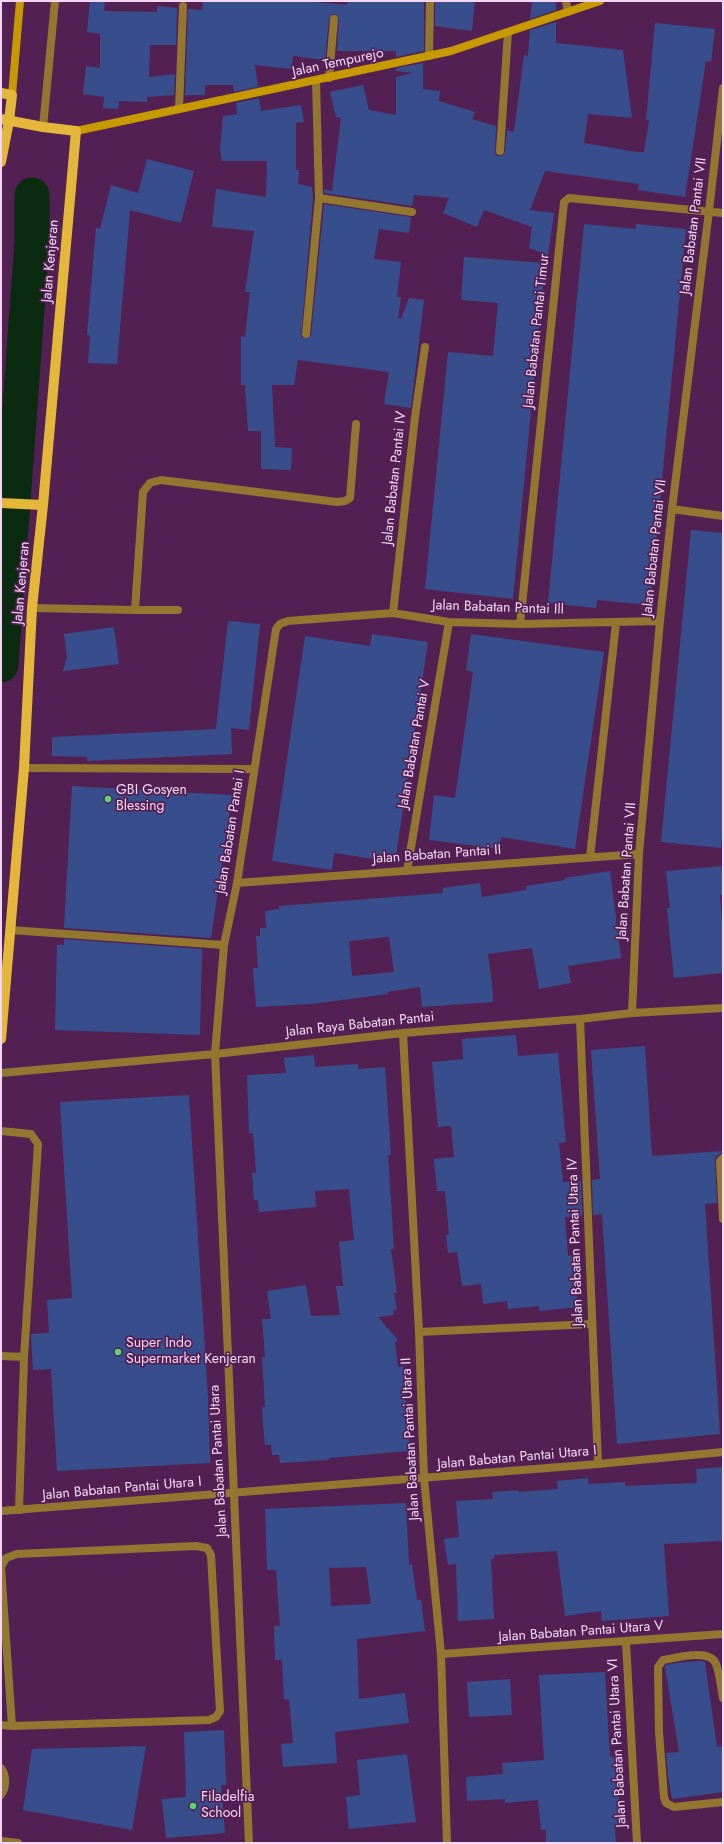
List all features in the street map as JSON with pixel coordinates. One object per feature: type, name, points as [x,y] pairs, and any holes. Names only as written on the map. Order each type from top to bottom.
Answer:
[{"type":"main road","points":[[1,162],[5,120],[12,95],[20,1]]},
{"type":"main road","name":"Jalan Tempurejo","points":[[76,131],[451,51],[600,1]]},
{"type":"main road","points":[[1,92],[12,95]]},
{"type":"main road","points":[[5,120],[76,131]]},
{"type":"main road","name":"Jalan Kenjeran","points":[[1,1039],[24,768],[32,608],[40,505],[76,131]]},
{"type":"main road","points":[[1,503],[40,505]]},
{"type":"street","points":[[43,127],[55,1]]},
{"type":"street","points":[[429,56],[430,1]]},
{"type":"street","points":[[566,1],[568,12]]},
{"type":"street","points":[[179,109],[183,6]]},
{"type":"street","points":[[329,78],[334,19]]},
{"type":"street","points":[[500,151],[508,32]]},
{"type":"street","points":[[306,334],[319,198],[316,81]]},
{"type":"street","name":"Jalan Babatan Pantai VII","points":[[632,1013],[639,854],[660,622],[672,509],[723,88]]},
{"type":"street","points":[[319,198],[412,212]]},
{"type":"street","name":"Jalan Babatan Pantai Timur","points":[[520,624],[564,202],[569,198],[723,213]]},
{"type":"street","name":"Jalan Babatan Pantai IV","points":[[394,613],[415,417],[425,347]]},
{"type":"street","points":[[135,610],[143,492],[150,483],[161,480],[345,502],[350,498],[356,424]]},
{"type":"street","points":[[672,509],[723,516]]},
{"type":"street","points":[[32,608],[178,610]]},
{"type":"street","name":"Jalan Babatan Pantai Ill","points":[[288,621],[394,613],[449,622],[520,624],[660,622]]},
{"type":"street","name":"Jalan Babatan Pantai I","points":[[214,1054],[224,945],[237,883],[276,628],[280,624],[288,621]]},
{"type":"street","name":"Jalan Babatan Pantai V","points":[[407,870],[449,622]]},
{"type":"street","points":[[590,857],[616,623]]},
{"type":"street","points":[[24,768],[254,769]]},
{"type":"street","name":"Jalan Babatan Pantai II","points":[[237,883],[639,854]]},
{"type":"street","points":[[10,930],[224,945]]},
{"type":"street","name":"Jalan Raya Babatan Pantai","points":[[1,1073],[214,1054],[403,1033],[580,1019],[632,1013],[723,1008]]},
{"type":"street","name":"Jalan Babatan Pantai Utara IV","points":[[580,1019],[598,1464]]},
{"type":"street","name":"Jalan Babatan Pantai Utara II","points":[[403,1033],[419,1332],[424,1478],[441,1654],[447,1843]]},
{"type":"street","name":"Jalan Babatan Pantai Utara","points":[[214,1054],[249,1843]]},
{"type":"street","points":[[1,1131],[31,1134],[38,1144],[24,1357],[19,1510]]},
{"type":"street","points":[[723,1158],[720,1161],[723,1219]]},
{"type":"street","points":[[419,1332],[592,1324]]},
{"type":"street","points":[[1,1356],[24,1357]]},
{"type":"street","name":"Jalan Babatan Pantai Utara I","points":[[1,1511],[598,1464],[723,1452]]},
{"type":"street","points":[[1,1725],[12,1726],[209,1720],[216,1717],[220,1711],[211,1555],[208,1548],[196,1546],[17,1554],[6,1558],[1,1567],[12,1726]]},
{"type":"street","name":"Jalan Babatan Pantai Utara V","points":[[441,1654],[723,1634]]},
{"type":"street","name":"Jalan Babatan Pantai Utara VI","points":[[626,1642],[637,1843]]},
{"type":"street","points":[[723,1698],[715,1663],[707,1656],[698,1655],[663,1660],[658,1667],[659,1732],[664,1797],[666,1803],[674,1807],[723,1802]]},
{"type":"street","points":[[1,1768],[4,1772],[5,1789],[1,1795]]},
{"type":"street","points":[[1,1841],[18,1843]]},
{"type":"building","points":[[90,1],[105,1],[104,11],[157,12],[157,6],[177,8],[176,45],[150,45],[149,77],[175,74],[174,95],[147,97],[147,102],[119,101],[118,109],[103,108],[104,97],[83,94],[86,66],[100,68],[100,34],[87,32]]},
{"type":"building","points":[[203,1],[306,1],[347,5],[347,1],[424,1],[424,51],[396,57],[396,51],[337,51],[339,19],[337,15],[332,14],[329,19],[325,60],[293,56],[292,69],[255,65],[258,87],[234,92],[233,85],[205,85],[205,95],[185,95],[188,9],[202,10]]},
{"type":"building","points":[[435,1],[475,1],[472,31],[435,26]]},
{"type":"building","points":[[532,1],[556,1],[556,10],[530,19]]},
{"type":"building","points":[[556,22],[556,43],[623,50],[632,118],[588,114],[584,143],[636,152],[644,152],[649,120],[646,120],[655,23],[715,29],[711,62],[706,61],[685,197],[638,190],[639,184],[545,171],[530,210],[554,213],[548,255],[529,248],[532,227],[484,210],[477,227],[443,213],[449,198],[414,195],[412,206],[324,193],[324,189],[332,191],[341,118],[336,117],[330,92],[363,85],[369,110],[396,115],[396,77],[413,73],[396,71],[396,68],[423,63],[423,89],[440,91],[439,101],[475,112],[472,119],[496,126],[495,153],[497,156],[502,156],[505,151],[507,130],[514,132],[524,55],[528,56],[530,30]]},
{"type":"building","points":[[259,98],[261,111],[301,105],[304,122],[296,123],[296,170],[299,170],[298,184],[312,187],[313,198],[301,337],[308,339],[311,335],[324,204],[411,217],[409,233],[379,229],[374,259],[401,262],[397,297],[401,297],[398,318],[401,319],[409,298],[424,300],[411,408],[384,404],[389,372],[298,360],[294,385],[272,385],[275,447],[292,448],[291,470],[261,469],[261,431],[248,431],[245,385],[241,385],[241,336],[245,337],[250,292],[245,292],[254,231],[212,227],[216,189],[266,197],[267,161],[222,161],[220,150],[223,116],[237,114],[236,103]]},
{"type":"building","points":[[147,159],[194,171],[181,223],[130,210],[117,364],[88,363],[90,336],[87,335],[96,228],[100,229],[111,185],[138,193]]},
{"type":"building","points":[[584,224],[636,229],[636,224],[686,229],[650,605],[597,600],[596,608],[548,603]]},
{"type":"building","points":[[464,257],[545,263],[513,599],[425,589],[448,352],[493,356],[498,303],[461,300]]},
{"type":"building","points":[[691,530],[723,533],[723,828],[721,848],[661,842]]},
{"type":"building","points":[[228,621],[260,624],[249,730],[231,728],[232,754],[87,761],[87,757],[52,756],[52,737],[216,729]]},
{"type":"building","points":[[114,627],[119,664],[63,671],[67,657],[64,634]]},
{"type":"building","points":[[372,634],[428,642],[395,862],[334,853],[332,870],[272,861],[305,636],[370,646]]},
{"type":"building","points":[[471,634],[604,652],[575,849],[501,837],[499,849],[429,840],[434,795],[455,798],[473,672],[466,670]]},
{"type":"building","points":[[72,786],[232,795],[211,938],[64,928]]},
{"type":"building","points":[[723,866],[723,895],[720,895],[723,933],[723,973],[674,978],[667,908],[670,908],[666,871]]},
{"type":"building","points":[[610,871],[621,958],[568,966],[571,983],[539,989],[532,948],[488,954],[493,1002],[422,1007],[420,987],[387,992],[388,994],[311,1004],[256,1007],[253,968],[258,968],[256,936],[260,936],[260,928],[266,928],[265,911],[279,909],[279,906],[443,893],[443,888],[480,883],[482,897],[526,890],[526,886],[565,880],[565,878]],"holes":[[[389,937],[394,972],[352,976],[349,941]]]},
{"type":"building","points":[[64,939],[202,949],[200,1035],[55,1030],[57,945],[64,945]]},
{"type":"building","points":[[516,1035],[518,1056],[558,1053],[566,1142],[559,1143],[563,1182],[581,1181],[582,1216],[565,1217],[568,1256],[573,1255],[578,1307],[539,1311],[539,1306],[508,1309],[507,1301],[483,1304],[481,1284],[462,1286],[457,1252],[448,1253],[446,1235],[449,1235],[445,1191],[437,1191],[434,1159],[454,1157],[451,1126],[438,1127],[432,1062],[463,1059],[462,1039]]},
{"type":"building","points":[[645,1046],[652,1156],[723,1151],[716,1157],[715,1161],[717,1203],[705,1204],[720,1434],[617,1444],[602,1214],[593,1215],[592,1180],[600,1179],[591,1050]]},
{"type":"building","points":[[314,1055],[315,1067],[358,1064],[358,1069],[385,1067],[391,1155],[388,1155],[394,1249],[391,1249],[397,1293],[394,1293],[397,1310],[393,1310],[394,1315],[378,1317],[398,1340],[395,1343],[398,1367],[403,1366],[410,1451],[329,1458],[329,1460],[280,1463],[279,1455],[272,1455],[271,1445],[265,1445],[263,1424],[262,1407],[265,1407],[262,1357],[265,1357],[262,1319],[271,1319],[267,1291],[306,1285],[311,1316],[340,1315],[336,1286],[343,1286],[339,1242],[354,1240],[349,1189],[315,1191],[316,1207],[259,1212],[258,1200],[254,1200],[252,1173],[256,1173],[253,1133],[249,1133],[247,1075],[286,1073],[284,1058]]},
{"type":"building","points":[[189,1095],[208,1397],[210,1463],[57,1471],[51,1369],[33,1370],[31,1334],[49,1333],[47,1300],[72,1298],[60,1102]]},
{"type":"building","points":[[723,1467],[723,1541],[664,1544],[669,1616],[602,1621],[601,1611],[565,1616],[557,1551],[494,1555],[495,1558],[491,1559],[494,1619],[458,1621],[456,1564],[448,1565],[444,1539],[459,1537],[456,1501],[493,1499],[492,1492],[558,1489],[557,1481],[588,1478],[588,1484],[625,1482],[625,1486],[697,1483],[696,1469]]},
{"type":"building","points":[[406,1503],[409,1565],[412,1564],[417,1600],[421,1600],[425,1631],[357,1639],[359,1699],[405,1693],[409,1723],[335,1732],[337,1763],[283,1767],[281,1744],[293,1743],[289,1699],[284,1700],[282,1660],[275,1660],[274,1626],[280,1626],[276,1570],[267,1570],[265,1509]],"holes":[[[366,1567],[371,1604],[331,1606],[329,1568]]]},
{"type":"building","points":[[705,1662],[717,1747],[723,1746],[723,1792],[672,1799],[666,1753],[679,1752],[665,1667],[666,1665],[677,1663]]},
{"type":"building","points":[[605,1672],[610,1757],[616,1757],[621,1825],[615,1825],[616,1843],[546,1843],[546,1830],[541,1830],[538,1800],[505,1803],[505,1799],[467,1801],[466,1777],[503,1774],[502,1763],[544,1760],[539,1675]]},
{"type":"building","points":[[510,1679],[512,1715],[469,1717],[467,1682]]},
{"type":"building","points":[[224,1730],[226,1785],[221,1785],[225,1833],[166,1838],[162,1799],[186,1797],[184,1732]]},
{"type":"building","points":[[146,1746],[132,1830],[23,1810],[32,1749]]},
{"type":"building","points":[[407,1754],[416,1822],[349,1829],[346,1797],[360,1795],[357,1760]]},
{"type":"waterway","points":[[1,665],[32,242],[32,195]]},
{"type":"place","name":"GBI Gosyen Blessing","points":[[108,799]]},
{"type":"place","name":"Super Indo Supermarket Kenjeran","points":[[118,1352]]},
{"type":"place","name":"Filadelfia School","points":[[193,1806]]}]
